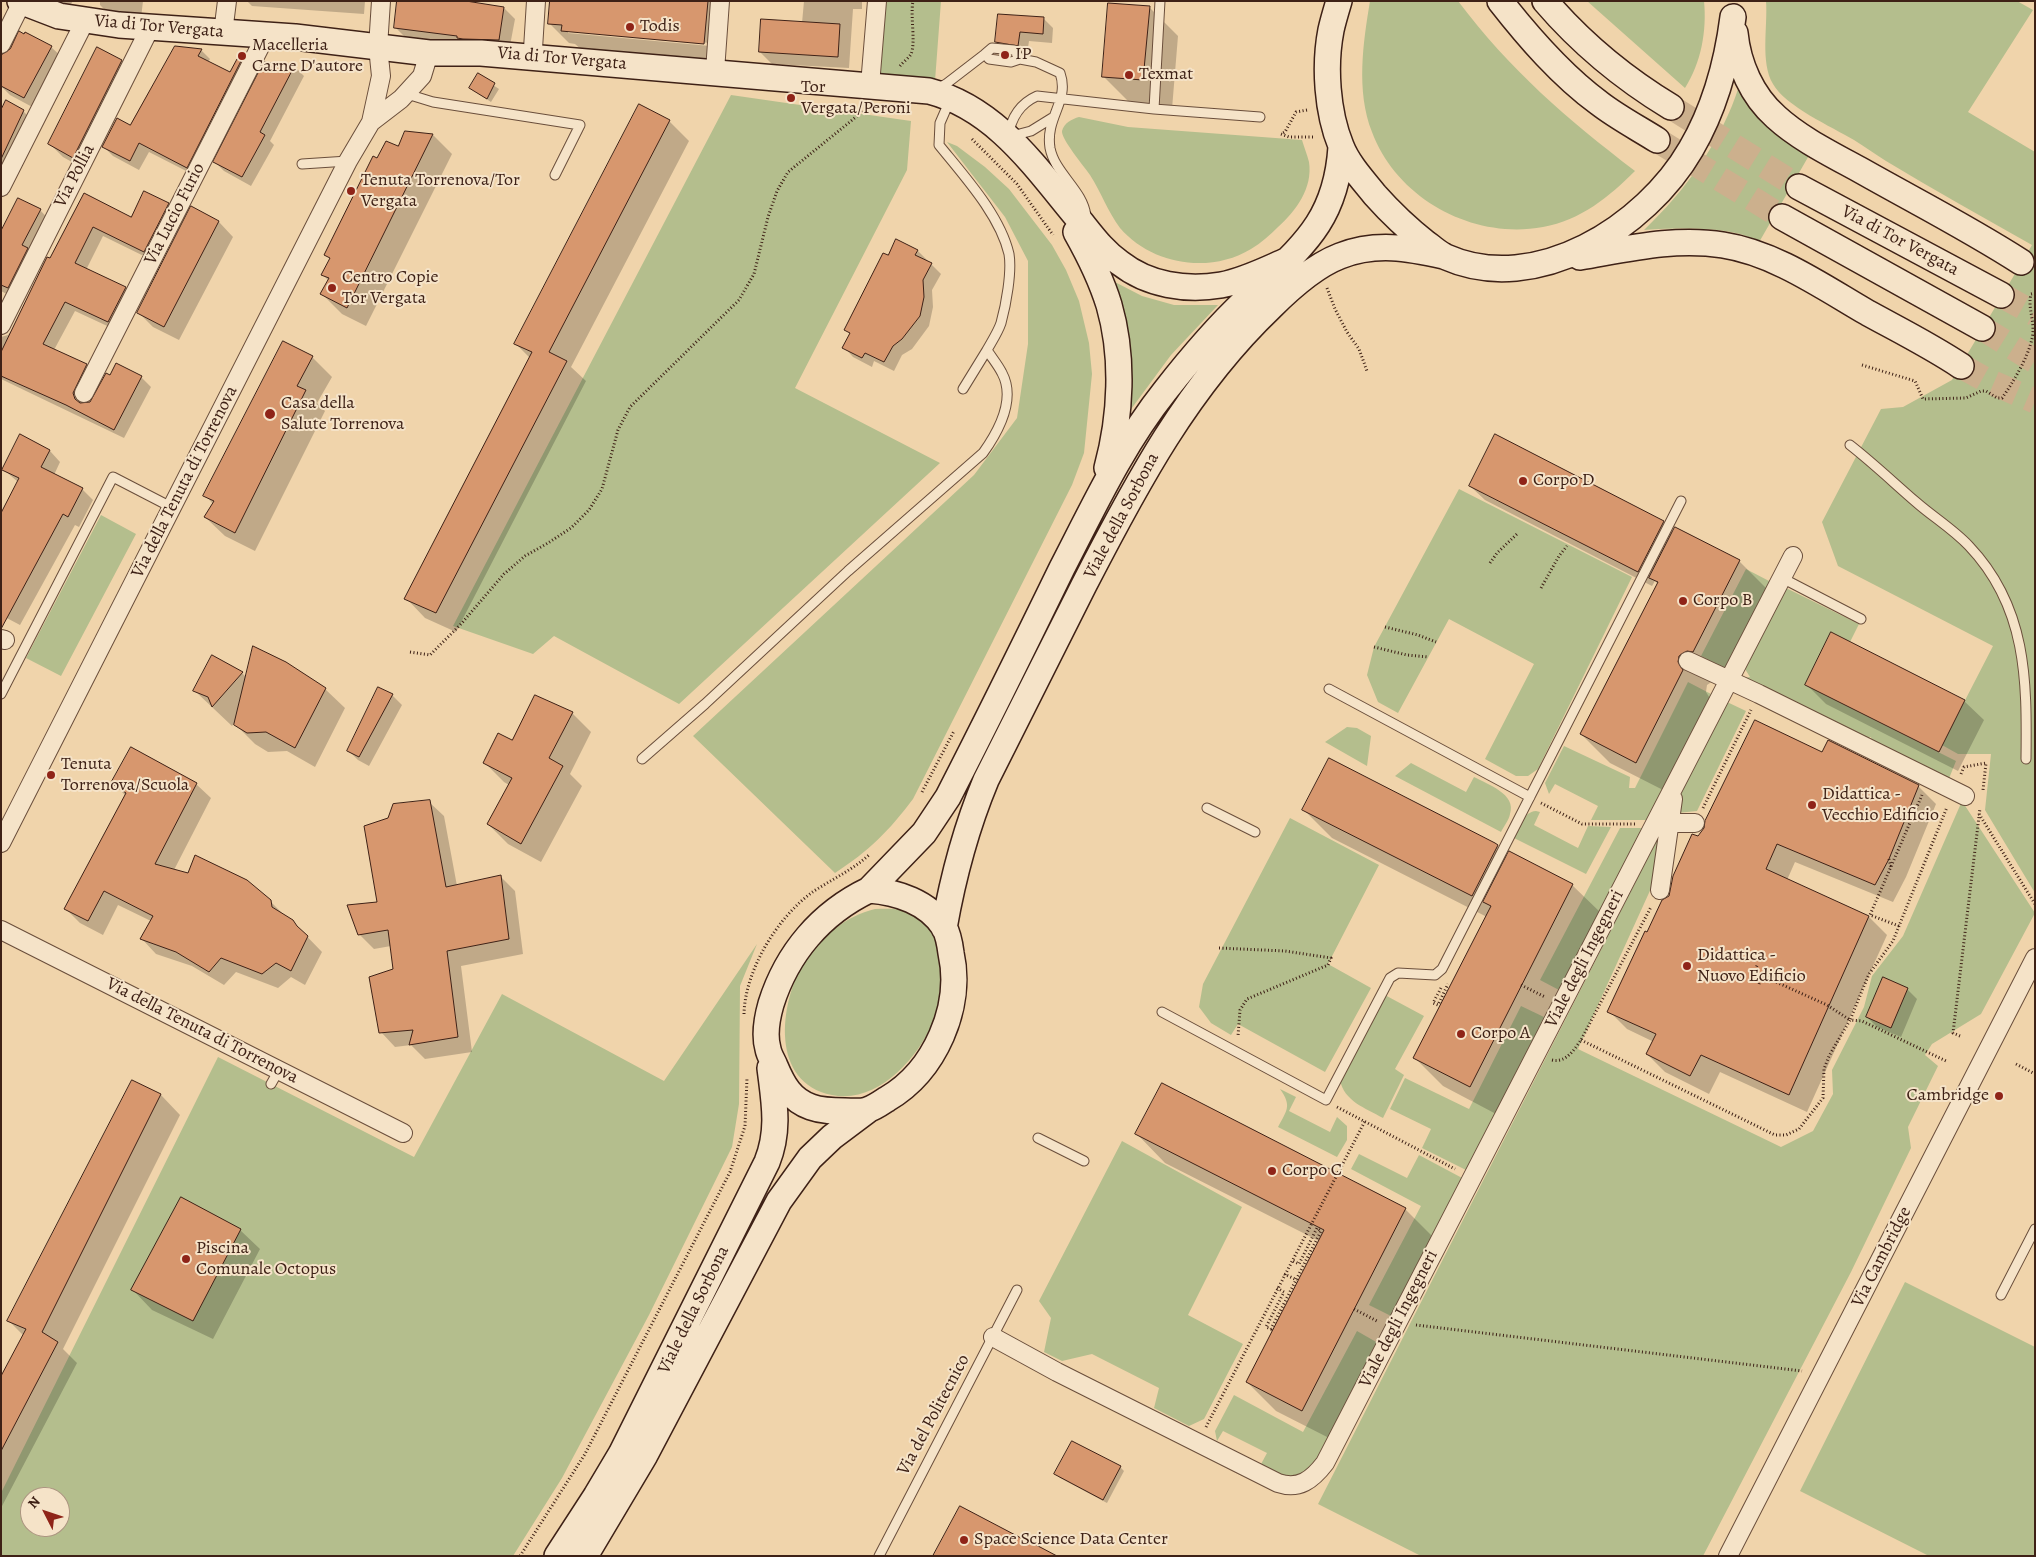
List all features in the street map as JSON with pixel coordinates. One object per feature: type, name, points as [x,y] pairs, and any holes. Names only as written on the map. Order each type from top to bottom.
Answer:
[{"type":"street","points":[[223,33],[227,1]]},
{"type":"street","name":"Via della Tenuta di Torrenova","points":[[1,843],[348,161],[371,122],[381,76],[378,47],[381,1]]},
{"type":"street","points":[[533,49],[536,1]]},
{"type":"street","points":[[715,72],[720,1]]},
{"type":"street","points":[[869,96],[877,1]]},
{"type":"street","points":[[1330,1],[1331,30]]},
{"type":"street","points":[[1339,1],[1331,30],[1328,54],[1330,100],[1341,147],[1361,178],[1387,208],[1406,228],[1444,256]]},
{"type":"street","points":[[1500,1],[1545,54],[1599,103],[1658,140]]},
{"type":"street","points":[[1545,1],[1572,32],[1612,66],[1671,107]]},
{"type":"street","points":[[1,44],[21,2]]},
{"type":"street","name":"Via di Tor Vergata","points":[[21,2],[59,16],[85,21],[150,28],[266,35],[429,53],[481,53],[715,72],[869,96],[941,94],[982,116],[1008,137],[1041,172],[1102,248],[1131,271],[1151,280],[1174,286],[1196,287],[1222,284],[1288,260]]},
{"type":"street","points":[[1733,9],[1738,52],[1745,72],[1757,95],[1776,117],[1840,159],[2021,262]]},
{"type":"street","points":[[1534,265],[1557,259],[1581,249],[1609,233],[1636,214],[1667,183],[1692,148],[1709,111],[1724,71],[1733,9]]},
{"type":"street","points":[[1,188],[85,21]]},
{"type":"street","name":"Via Pollia","points":[[1,325],[150,28]]},
{"type":"street","name":"Via Lucio Furio","points":[[84,393],[266,35]]},
{"type":"street","name":"Via della Tenuta di Torrenova","points":[[371,122],[407,94],[422,76],[429,53]]},
{"type":"street","name":"Viale della Sorbona","points":[[557,1556],[621,1454],[770,1157],[775,1140],[776,1117],[766,1031],[770,1008],[780,979],[791,959],[822,920],[852,898],[869,890],[924,833],[948,796],[1102,490],[1148,415],[1192,358],[1246,300],[1311,236],[1330,203],[1339,170],[1341,147]]},
{"type":"street","name":"Via di Tor Vergata","points":[[1799,187],[2001,295]]},
{"type":"street","name":"Via di Tor Vergata","points":[[1064,202],[1103,288],[1109,306],[1115,337],[1119,372],[1117,411],[1114,441],[1102,490]]},
{"type":"street","name":"Via di Tor Vergata","points":[[1782,217],[1982,328]]},
{"type":"street","points":[[1534,265],[1665,243],[1710,243],[1738,248],[1757,254],[1797,273],[1961,366]]},
{"type":"street","name":"Viale della Sorbona","points":[[584,1556],[645,1455],[766,1223],[782,1196],[810,1158],[832,1137],[868,1110],[891,1097],[917,1076],[933,1053],[947,1021],[955,978],[952,954],[944,928],[955,872],[986,780],[1129,498],[1164,439],[1216,366],[1275,302],[1319,268],[1339,256],[1379,247],[1400,247],[1484,267],[1508,268],[1534,265]]},
{"type":"street","points":[[1660,890],[1662,823],[1674,786],[1794,556]]},
{"type":"street","points":[[1688,661],[1967,794]]},
{"type":"street","points":[[1662,823],[1695,823]]},
{"type":"street","name":"Viale degli Ingegneri","points":[[1197,1443],[1278,1483],[1288,1486],[1298,1486],[1314,1477],[1325,1464],[1561,1005],[1662,823]]},
{"type":"street","points":[[869,890],[886,891],[903,896],[919,904],[944,928]]},
{"type":"street","name":"Via della Tenuta di Torrenova","points":[[1,930],[275,1077],[403,1133]]},
{"type":"street","name":"Via Cambridge","points":[[1728,1556],[2035,958]]},
{"type":"street","points":[[767,1048],[784,1086],[800,1102],[813,1108],[828,1111],[868,1110]]},
{"type":"street","points":[[993,1337],[1057,1372],[1197,1443]]},
{"type":"lane","points":[[1154,109],[1160,1]]},
{"type":"lane","points":[[963,389],[988,350],[1000,323],[1008,283],[1009,256],[1002,234],[992,216],[963,174],[939,145],[941,94],[946,84],[985,54],[989,59],[1011,62],[1020,58],[1036,62],[1060,73],[1063,82],[1061,98],[1052,118],[1049,133],[1051,149],[1058,165],[1083,202],[1087,220],[1086,229]]},
{"type":"lane","points":[[407,94],[432,102],[580,125],[555,175]]},
{"type":"lane","points":[[1052,118],[1032,131],[1008,137],[1013,117],[1029,100],[1036,96],[1154,109],[1260,117]]},
{"type":"lane","points":[[302,164],[348,161]]},
{"type":"lane","points":[[642,759],[705,704],[848,570],[983,453],[992,440],[1004,414],[1007,389],[1003,374],[988,350]]},
{"type":"lane","points":[[1850,445],[1876,465],[1917,503],[1959,536],[1983,562],[2002,592],[2015,624],[2023,657],[2026,693],[2026,759]]},
{"type":"lane","points":[[1,694],[113,477],[173,508]]},
{"type":"lane","points":[[1162,1012],[1326,1100],[1390,978],[1398,973],[1435,975],[1442,969],[1681,501]]},
{"type":"lane","points":[[1782,578],[1861,620]]},
{"type":"lane","points":[[1329,689],[1530,797]]},
{"type":"lane","points":[[1206,808],[1255,832]]},
{"type":"lane","points":[[1038,1138],[1084,1161]]},
{"type":"lane","points":[[2001,1295],[2035,1229]]},
{"type":"lane","name":"Via del Politecnico","points":[[879,1556],[1017,1290]]},
{"type":"path","points":[[895,72],[911,54],[914,43],[911,11],[913,1]]},
{"type":"path","points":[[410,652],[430,655],[461,624],[504,574],[525,556],[571,528],[589,510],[602,489],[618,430],[630,407],[739,300],[754,274],[768,217],[777,191],[788,172],[869,96]]},
{"type":"path","points":[[1307,110],[1296,112],[1285,132],[1281,134],[1295,138],[1313,137]]},
{"type":"path","points":[[969,137],[1017,184],[1055,237]]},
{"type":"path","points":[[1319,268],[1335,309],[1347,332],[1360,349],[1367,371]]},
{"type":"path","points":[[1490,564],[1496,554],[1517,534]]},
{"type":"path","points":[[1541,588],[1558,556],[1567,546]]},
{"type":"path","points":[[1385,627],[1418,635],[1436,642]]},
{"type":"path","points":[[1374,648],[1428,657]]},
{"type":"path","points":[[920,796],[955,729]]},
{"type":"path","points":[[1532,1061],[1539,1058],[1555,1061],[1564,1059],[1581,1040],[1775,1135],[1786,1135],[1799,1128],[1823,1098],[1824,1069],[1829,1056],[1850,1020],[1869,974],[1892,941],[1967,794],[1986,764],[1964,767],[1967,794],[2035,904]]},
{"type":"path","points":[[1899,926],[1870,915],[1925,789]]},
{"type":"path","points":[[1530,797],[1582,824],[1662,823]]},
{"type":"path","points":[[1960,1036],[1953,1033],[1980,806]]},
{"type":"path","points":[[744,1017],[750,983],[758,960],[777,929],[813,892],[871,854]]},
{"type":"path","points":[[1889,859],[1891,867]]},
{"type":"path","points":[[1220,948],[1285,951],[1331,958],[1328,965],[1247,999],[1240,1010],[1237,1024],[1238,1036],[1231,1049]]},
{"type":"path","points":[[1750,979],[1758,964]]},
{"type":"path","points":[[1759,984],[1766,968]]},
{"type":"path","points":[[1754,972],[1827,1005],[1850,1020],[1862,1021],[1946,1061]]},
{"type":"path","points":[[1521,985],[1561,1005]]},
{"type":"path","points":[[2016,1064],[2035,1074]]},
{"type":"path","points":[[520,1556],[585,1454],[730,1172],[745,1126],[747,1075]]},
{"type":"path","points":[[1326,1100],[1472,1177]]},
{"type":"path","points":[[1197,1443],[1364,1121]]},
{"type":"path","points":[[1277,1288],[1284,1292],[1266,1327],[1271,1329],[1321,1231],[1316,1228],[1299,1264],[1292,1260]]},
{"type":"path","points":[[1284,1274],[1297,1280]]},
{"type":"path","points":[[1354,1309],[1395,1326],[1802,1371]]},
{"type":"green space","points":[[885,1],[941,1],[935,81],[879,75]]},
{"type":"green space","points":[[1370,1],[1458,1],[1498,50],[1519,72],[1586,132],[1635,171],[1594,206],[1570,219],[1543,227],[1517,229],[1490,227],[1465,220],[1441,210],[1419,195],[1399,177],[1384,156],[1372,132],[1367,116],[1362,84],[1363,50]]},
{"type":"green space","points":[[1587,1],[1704,1],[1705,24],[1702,46],[1691,78],[1685,88]]},
{"type":"green space","points":[[1766,1],[2017,1],[2033,10],[1968,112],[2035,152],[2035,893],[1985,810],[1991,754],[1958,754],[1942,745],[1993,646],[1838,566],[1822,522],[1881,409],[1903,407],[1952,380],[2032,245],[1904,172],[1854,140],[1798,108],[1779,92],[1769,75],[1767,65],[1765,44]]},
{"type":"green space","points":[[1739,86],[1761,119],[1786,138],[1811,152],[1758,244],[1750,238],[1722,231],[1704,229],[1644,230],[1674,199],[1700,164],[1723,126]]},
{"type":"green space","points":[[731,95],[911,121],[907,170],[795,388],[940,463],[679,704],[554,636],[533,654],[453,626]]},
{"type":"green space","points":[[1079,117],[1128,127],[1302,140],[1310,172],[1306,190],[1297,206],[1285,221],[1258,244],[1235,257],[1200,263],[1182,262],[1165,257],[1133,241],[1120,228],[1090,175],[1065,140],[1063,128],[1069,122]]},
{"type":"green space","points":[[947,142],[957,146],[985,167],[1009,189],[1052,245],[1066,270],[1079,301],[1089,343],[1092,374],[1084,453],[1072,485],[913,799],[878,840],[835,873],[693,736],[974,475],[1017,418],[1028,344],[1028,261],[1005,217]]},
{"type":"green space","points":[[1111,280],[1142,296],[1174,305],[1218,305],[1171,355],[1126,416]]},
{"type":"green space","points":[[1459,489],[1632,577],[1538,769],[1528,776],[1516,776],[1485,759],[1534,664],[1449,619],[1398,713],[1378,702],[1367,675],[1374,647]]},
{"type":"green space","points":[[101,515],[136,534],[61,676],[26,658]]},
{"type":"green space","points":[[1746,569],[1771,582],[1726,669],[1701,656]]},
{"type":"green space","points":[[1786,588],[1859,624],[1850,642],[1831,632],[1805,685],[1956,761],[1948,781],[1872,743],[1871,737],[1866,739],[1742,678],[1750,677],[1745,669]]},
{"type":"green space","points":[[1688,682],[1711,694],[1648,820],[1591,820],[1598,806],[1555,784],[1549,794],[1545,783],[1564,746],[1630,777],[1629,788],[1635,788]]},
{"type":"green space","points":[[1727,702],[1746,711],[1697,811],[1677,813],[1681,791]]},
{"type":"green space","points":[[1347,727],[1357,728],[1371,736],[1367,766],[1325,742]]},
{"type":"green space","points":[[1411,763],[1466,792],[1474,777],[1500,791],[1505,795],[1511,807],[1509,818],[1501,832],[1395,776]]},
{"type":"green space","points":[[1962,801],[2035,913],[1981,1014],[1932,1044],[1925,1055],[1938,1066],[1908,1127],[1911,1148],[1851,1272],[1703,1556],[1421,1556],[1318,1504],[1657,840],[1663,841],[1653,884],[1578,1049],[1781,1147],[1813,1131],[1833,1094],[1832,1070],[1864,1007],[1872,976],[1903,936]]},
{"type":"green space","points":[[1536,811],[1540,812],[1534,825],[1578,848],[1588,826],[1611,827],[1586,874],[1514,838],[1525,817]]},
{"type":"green space","points":[[1290,818],[1379,865],[1328,964],[1371,988],[1325,1072],[1238,1024],[1231,1035],[1211,1023],[1199,1007],[1203,984]]},
{"type":"green space","points":[[1620,828],[1643,828],[1559,990],[1540,980]]},
{"type":"green space","points":[[875,909],[905,911],[919,918],[930,929],[937,943],[941,959],[941,993],[938,1009],[926,1037],[893,1076],[879,1086],[864,1093],[849,1096],[832,1095],[812,1088],[798,1075],[789,1059],[785,1040],[789,999],[795,979],[804,962],[818,944],[844,922]]},
{"type":"green space","points":[[757,944],[740,986],[739,1104],[732,1147],[649,1315],[562,1478],[513,1556],[1,1556],[1,1493],[218,1057],[414,1157],[502,994],[664,1081]]},
{"type":"green space","points":[[1383,994],[1424,1016],[1395,1069],[1404,1075],[1383,1118],[1351,1099],[1342,1087],[1340,1080]]},
{"type":"green space","points":[[1521,1006],[1544,1017],[1468,1171],[1422,1148],[1431,1129],[1390,1109],[1405,1078],[1469,1109]]},
{"type":"green space","points":[[1280,1089],[1296,1097],[1289,1111],[1330,1132],[1337,1117],[1347,1126],[1347,1140],[1337,1157],[1278,1127],[1287,1108],[1286,1100]]},
{"type":"green space","points":[[1122,1141],[1242,1207],[1188,1315],[1243,1344],[1204,1419],[1189,1426],[1154,1408],[1159,1388],[1092,1354],[1062,1361],[1044,1352],[1051,1318],[1039,1301]]},
{"type":"green space","points":[[1359,1154],[1407,1178],[1419,1155],[1464,1179],[1393,1317],[1369,1305],[1421,1206],[1351,1169]]},
{"type":"green space","points":[[1905,1282],[2035,1347],[2035,1556],[1929,1556],[1800,1491]]},
{"type":"green space","points":[[1357,1331],[1378,1343],[1319,1461],[1307,1473],[1289,1479],[1260,1466],[1267,1453],[1223,1431],[1217,1441],[1215,1431],[1234,1395],[1303,1432]]},
{"type":"building","points":[[397,1],[466,1],[504,7],[499,40],[463,39],[457,38],[457,36],[394,28]]},
{"type":"building","points":[[550,1],[708,1],[704,44],[561,31],[562,25],[548,24]]},
{"type":"building","points":[[1108,3],[1150,6],[1143,80],[1102,77]]},
{"type":"building","points":[[998,14],[1044,17],[1043,34],[1020,32],[1018,46],[995,42]]},
{"type":"building","points":[[761,19],[840,24],[838,57],[759,52]]},
{"type":"building","points":[[19,31],[24,34],[25,32],[52,46],[24,98],[1,86],[1,55],[10,49]]},
{"type":"building","points":[[175,46],[202,49],[198,56],[230,72],[237,59],[242,59],[187,168],[139,143],[130,161],[102,147],[117,118],[130,125]]},
{"type":"building","points":[[97,47],[122,60],[73,158],[48,144]]},
{"type":"building","points":[[264,62],[295,65],[260,132],[265,135],[242,177],[213,162]]},
{"type":"building","points":[[478,73],[495,83],[487,99],[469,88]]},
{"type":"building","points":[[6,100],[24,110],[1,159],[1,110]]},
{"type":"building","points":[[639,104],[670,120],[549,352],[567,361],[436,613],[404,599],[532,352],[514,344]]},
{"type":"building","points":[[405,131],[433,134],[347,308],[320,294],[329,278],[321,275],[330,258],[324,255],[373,156],[377,158],[386,141],[398,146]]},
{"type":"building","points":[[144,191],[169,203],[144,252],[93,227],[75,263],[126,287],[108,322],[65,302],[43,344],[87,364],[73,393],[75,399],[80,403],[90,402],[106,373],[110,375],[116,363],[142,376],[114,430],[66,405],[1,376],[1,352],[47,257],[50,258],[84,193],[131,217]]},
{"type":"building","points":[[18,198],[41,209],[22,245],[28,248],[8,288],[1,285],[1,231]]},
{"type":"building","points":[[191,206],[219,221],[164,327],[137,313]]},
{"type":"building","points":[[896,239],[918,250],[915,255],[932,263],[923,280],[924,297],[920,316],[902,339],[893,346],[884,362],[865,353],[862,358],[842,348],[850,333],[844,330],[883,253],[888,255]]},
{"type":"building","name":"Casa della Salute Torrenova","points":[[283,341],[313,356],[297,386],[306,390],[235,533],[204,517],[214,501],[203,496]]},
{"type":"building","points":[[20,434],[50,450],[41,467],[83,488],[68,517],[63,514],[1,629],[1,513],[19,478],[2,470]]},
{"type":"building","points":[[1495,434],[1664,521],[1638,572],[1469,486]]},
{"type":"building","points":[[1675,527],[1740,560],[1693,652],[1687,651],[1679,656],[1678,662],[1683,670],[1636,763],[1580,734],[1658,582],[1649,578]]},
{"type":"building","points":[[1831,632],[1965,700],[1939,752],[1805,685]]},
{"type":"building","points":[[253,646],[286,662],[326,688],[295,748],[266,732],[247,733],[234,725]]},
{"type":"building","points":[[212,655],[243,672],[212,707],[208,697],[193,691]]},
{"type":"building","points":[[378,687],[393,694],[359,757],[347,751]]},
{"type":"building","points":[[535,695],[573,712],[549,758],[563,766],[521,844],[487,824],[512,778],[483,763],[498,733],[512,740]]},
{"type":"building","points":[[1755,720],[1822,752],[1828,740],[1919,785],[1889,859],[1875,885],[1777,844],[1766,869],[1869,916],[1789,1095],[1701,1055],[1690,1076],[1646,1054],[1656,1034],[1607,1012],[1645,931],[1647,932],[1662,900],[1669,896],[1673,876],[1692,834],[1698,836],[1704,828],[1705,821]]},
{"type":"building","points":[[131,747],[197,783],[155,864],[188,873],[195,855],[247,880],[271,900],[272,907],[293,920],[308,936],[291,971],[276,963],[262,974],[221,958],[209,972],[176,952],[140,939],[153,916],[104,891],[88,921],[64,909],[126,793],[111,783]]},
{"type":"building","points":[[1329,758],[1498,845],[1472,896],[1302,810]]},
{"type":"building","points":[[430,800],[446,887],[501,875],[509,939],[447,951],[458,1037],[409,1045],[413,1030],[379,1033],[369,977],[393,969],[388,930],[358,935],[347,905],[377,902],[364,826],[388,818],[393,804]]},
{"type":"building","points":[[1509,851],[1573,884],[1470,1087],[1413,1058],[1491,906],[1483,902]]},
{"type":"building","points":[[1883,977],[1908,988],[1891,1028],[1866,1017]]},
{"type":"building","points":[[132,1080],[161,1094],[42,1332],[58,1342],[1,1451],[1,1376],[26,1329],[7,1321]]},
{"type":"building","points":[[1162,1083],[1406,1208],[1302,1411],[1246,1382],[1324,1230],[1135,1134]]},
{"type":"building","name":"Piscina Comunale Octopus","points":[[181,1197],[241,1229],[193,1321],[131,1290]]},
{"type":"building","points":[[1072,1441],[1121,1466],[1103,1500],[1054,1474]]},
{"type":"building","points":[[960,1506],[1021,1538],[1057,1556],[933,1556]]},
{"type":"tunnel","points":[[1671,107],[1799,187]]},
{"type":"tunnel","points":[[1657,140],[1782,217]]},
{"type":"tunnel","points":[[2001,295],[2035,314]]},
{"type":"tunnel","points":[[1982,328],[2035,361]]},
{"type":"tunnel","points":[[1961,366],[1986,380],[2035,401]]},
{"type":"place","name":"Todis","points":[[630,27]]},
{"type":"place","name":"IP","points":[[1005,55]]},
{"type":"place","name":"Macelleria Carne D'autore","points":[[242,56]]},
{"type":"place","name":"Texmat","points":[[1129,75]]},
{"type":"place","name":"Tor Vergata/Peroni","points":[[791,98]]},
{"type":"place","name":"Tenuta Torrenova/Tor Vergata","points":[[351,191]]},
{"type":"place","name":"Centro Copie Tor Vergata","points":[[332,288]]},
{"type":"place","name":"Casa della Salute Torrenova","points":[[270,414]]},
{"type":"place","name":"Corpo D","points":[[1523,481]]},
{"type":"place","name":"Corpo B","points":[[1683,601]]},
{"type":"place","name":"Tenuta Torrenova/Scuola","points":[[51,775]]},
{"type":"place","name":"Didattica - Vecchio Edificio","points":[[1812,805]]},
{"type":"place","name":"Didattica - Nuovo Edificio","points":[[1687,966]]},
{"type":"place","name":"Corpo A","points":[[1461,1034]]},
{"type":"place","name":"Cambridge","points":[[1999,1096]]},
{"type":"place","name":"Corpo C","points":[[1272,1171]]},
{"type":"place","name":"Piscina Comunale Octopus","points":[[186,1259]]},
{"type":"place","name":"Space Science Data Center","points":[[964,1540]]}]
